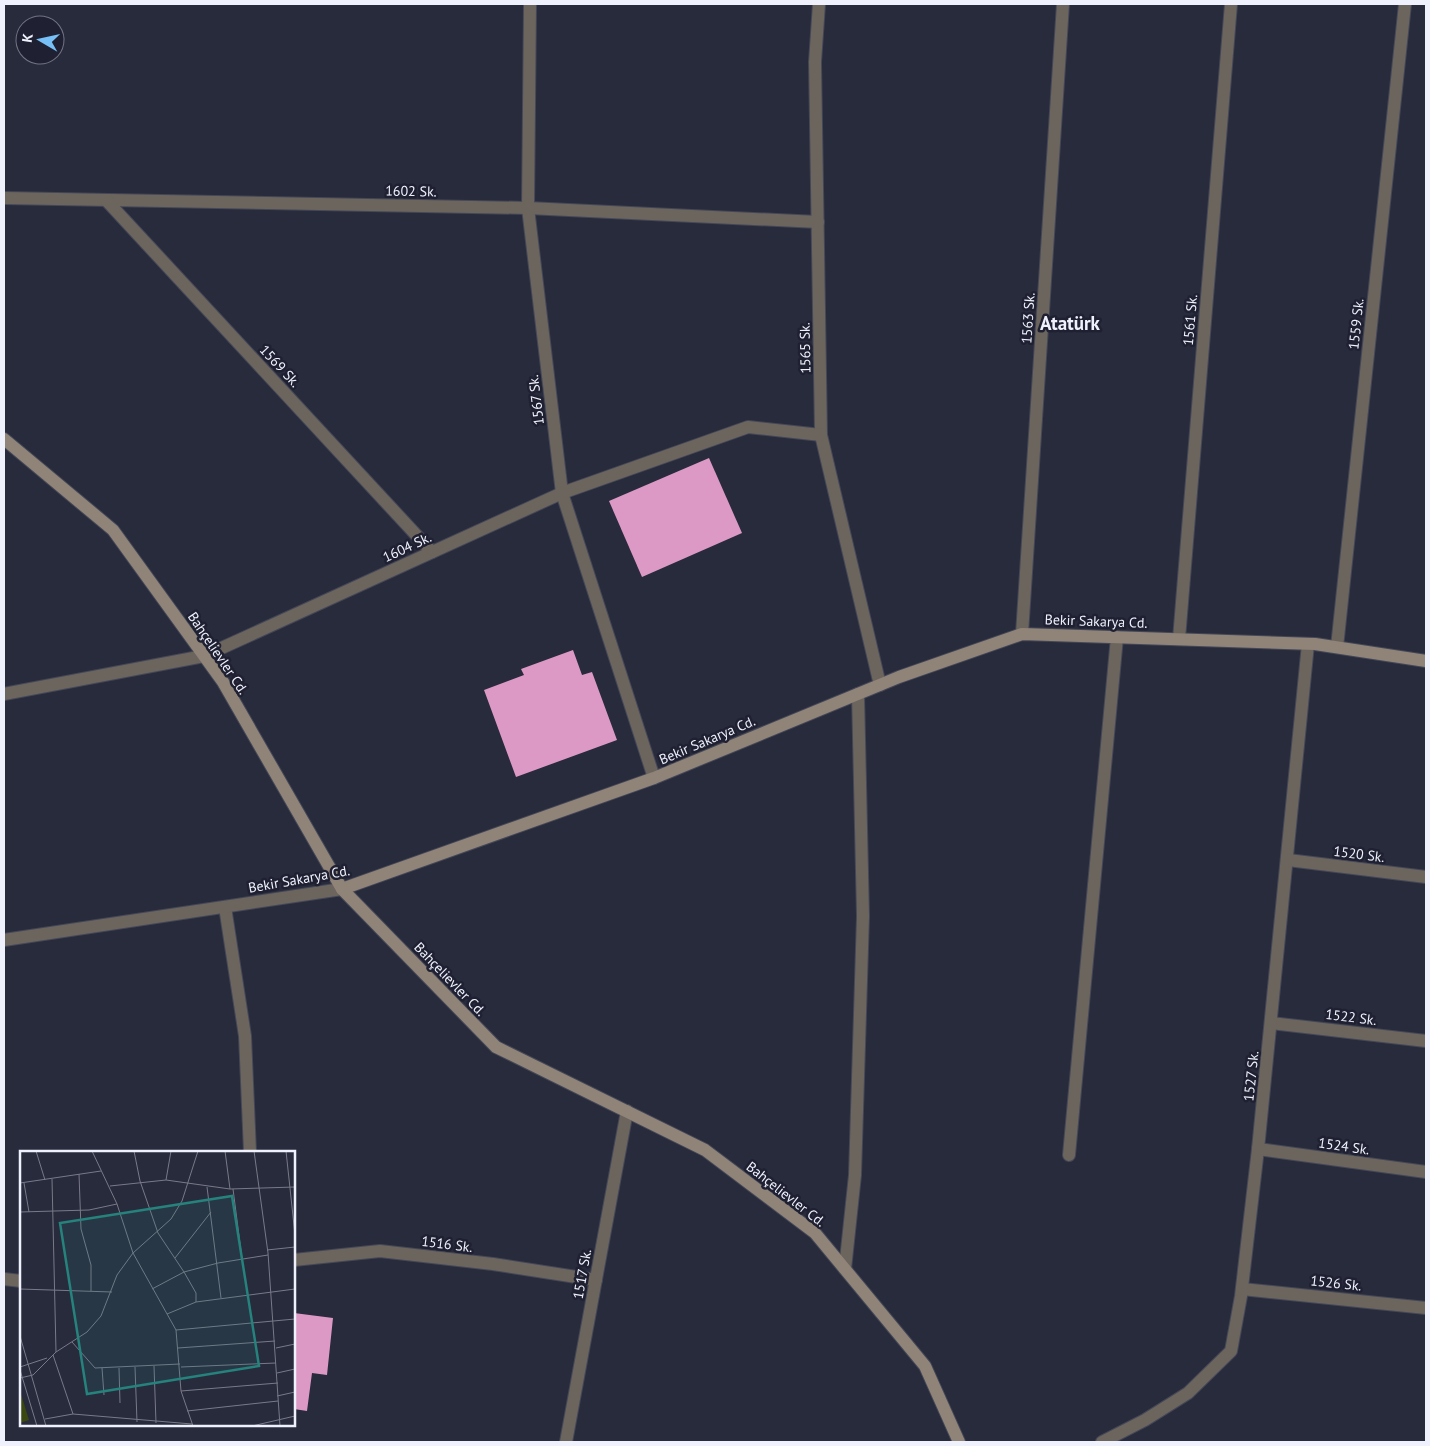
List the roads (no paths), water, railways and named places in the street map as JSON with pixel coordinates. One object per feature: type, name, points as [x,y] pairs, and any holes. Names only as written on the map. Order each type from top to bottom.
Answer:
[{"type":"street","name":"1567 Sk.","points":[[530,4],[528,208],[562,493],[654,778]]},
{"type":"street","name":"1565 Sk.","points":[[819,4],[815,62],[821,435],[880,685]]},
{"type":"street","name":"1563 Sk.","points":[[1022,634],[1063,4]]},
{"type":"street","name":"1561 Sk.","points":[[1179,639],[1231,4]]},
{"type":"street","name":"1559 Sk.","points":[[1337,647],[1405,4]]},
{"type":"street","name":"1602 Sk.","points":[[4,198],[528,208],[818,222]]},
{"type":"street","name":"1569 Sk.","points":[[106,200],[432,552]]},
{"type":"street","name":"1604 Sk.","points":[[4,694],[204,656],[562,493],[748,427],[821,435]]},
{"type":"street","name":"Bahçelievler Cd.","points":[[4,439],[113,530],[223,682],[342,889],[496,1047],[705,1150],[815,1233],[925,1366],[959,1442]]},
{"type":"street","name":"Bekir Sakarya Cd.","points":[[4,940],[342,889],[654,778],[880,685],[1022,634],[1308,644],[1426,661]]},
{"type":"street","points":[[1069,1155],[1117,637]]},
{"type":"street","name":"1527 Sk.","points":[[1102,1442],[1145,1420],[1188,1393],[1231,1351],[1242,1289],[1258,1150],[1308,644]]},
{"type":"street","points":[[844,1269],[855,1175],[863,916],[858,694]]},
{"type":"street","name":"1520 Sk.","points":[[1288,860],[1426,877]]},
{"type":"street","points":[[225,906],[245,1036],[250,1151]]},
{"type":"street","name":"1522 Sk.","points":[[1271,1022],[1426,1041]]},
{"type":"street","name":"1517 Sk.","points":[[566,1442],[627,1111]]},
{"type":"street","name":"1524 Sk.","points":[[1258,1150],[1426,1172]]},
{"type":"street","name":"1516 Sk.","points":[[295,1260],[380,1251],[493,1264],[596,1280]]},
{"type":"street","points":[[4,1279],[20,1281]]},
{"type":"street","name":"1526 Sk.","points":[[1242,1289],[1426,1308]]},
{"type":"district","name":"Atatürk","points":[[1070,323]]}]
